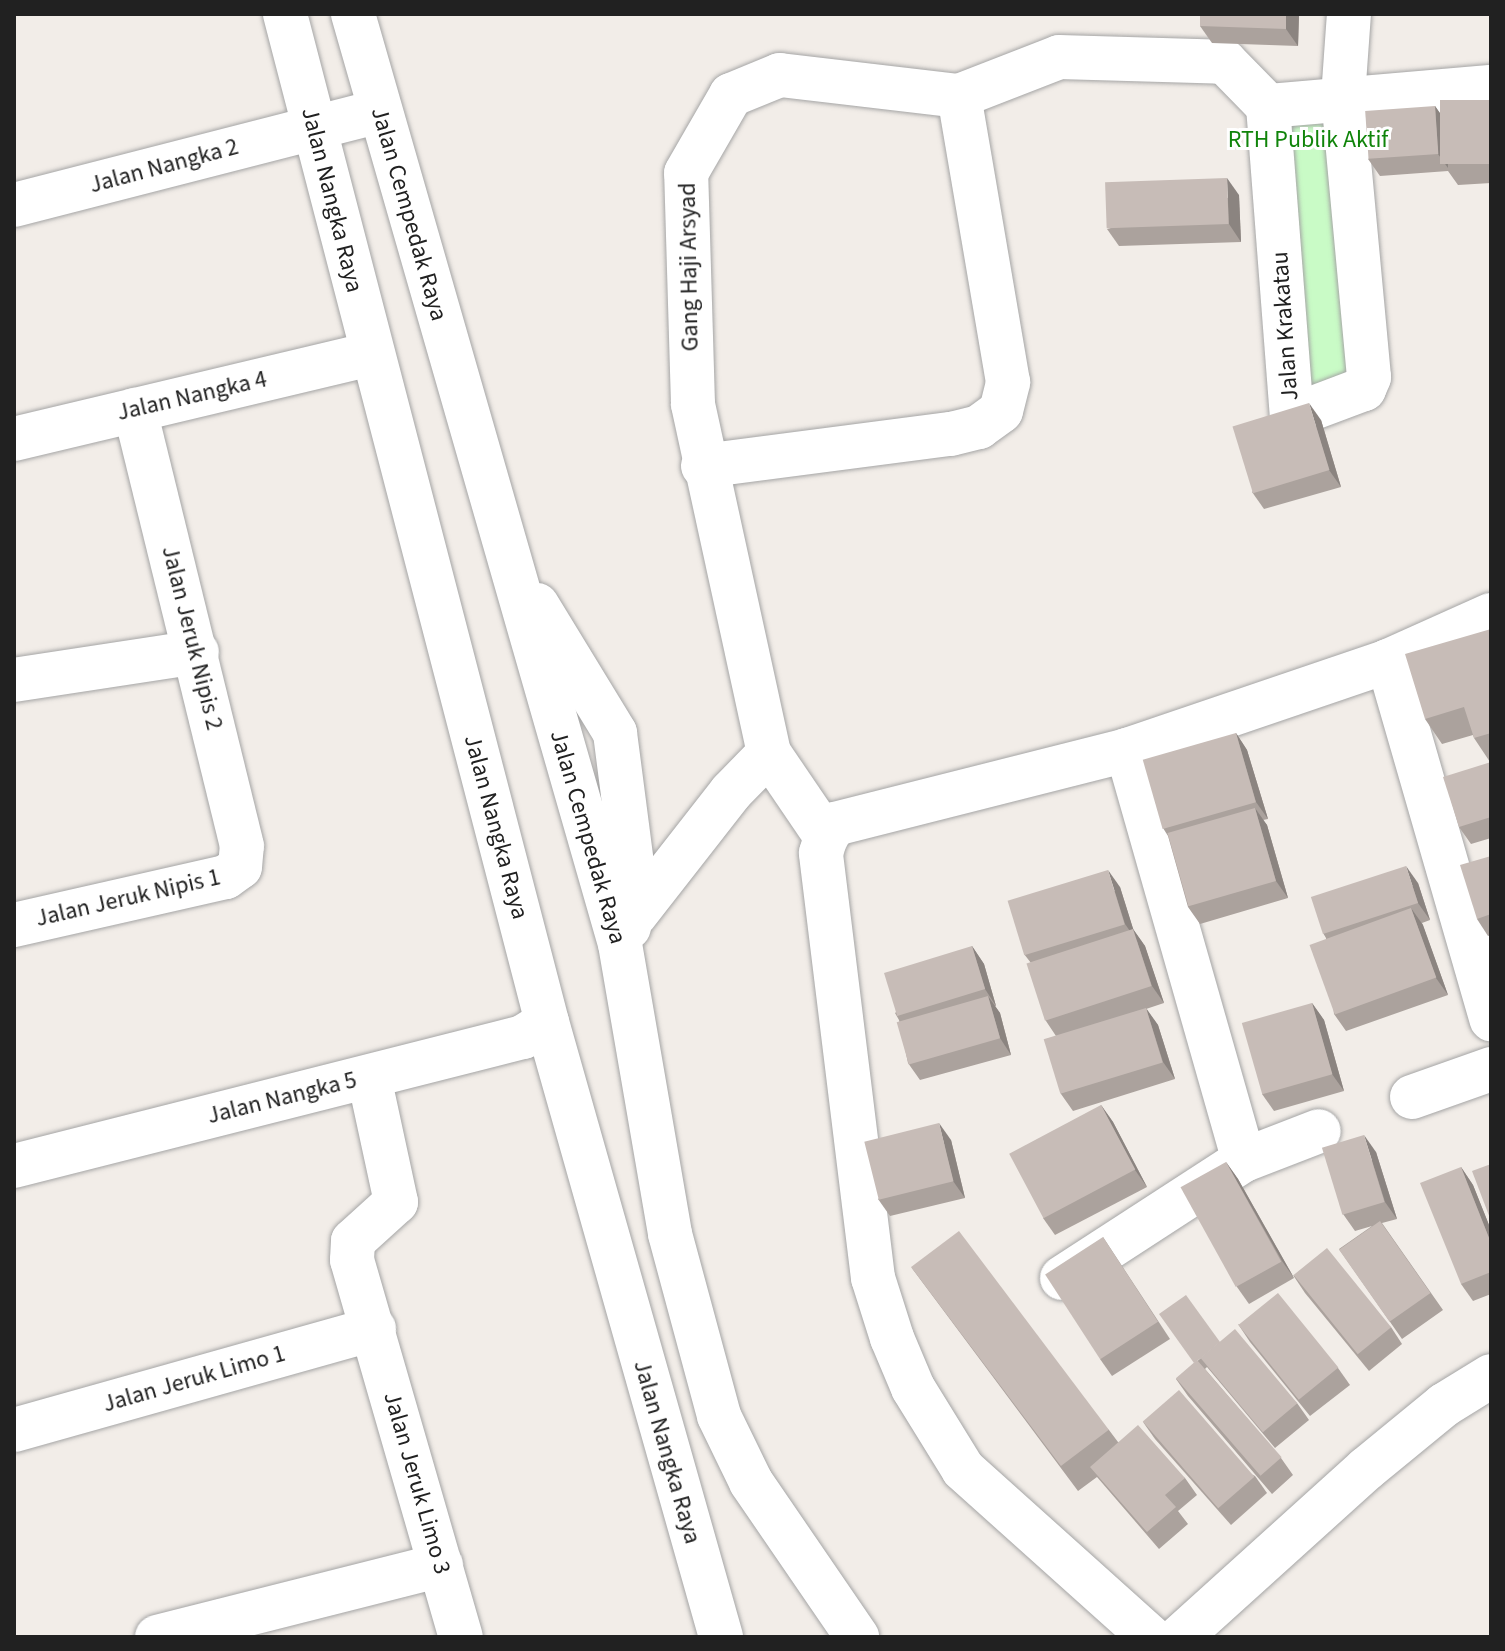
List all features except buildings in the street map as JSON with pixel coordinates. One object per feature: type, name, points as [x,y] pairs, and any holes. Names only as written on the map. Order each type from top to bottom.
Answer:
[{"type":"street","name":"Jalan Nangka Raya","points":[[285,14],[547,1022],[610,1254],[721,1637]]},
{"type":"street","name":"Jalan Cempedak Raya","points":[[353,14],[508,558],[628,929],[670,1234],[719,1416],[751,1482],[857,1637]]},
{"type":"street","points":[[1343,97],[1349,14]]},
{"type":"street","name":"Gang Haji Arsyad","points":[[769,753],[703,466],[693,404],[686,173],[731,95],[780,75],[959,96],[1059,57],[1225,62],[1268,106]]},
{"type":"street","points":[[1268,106],[1343,97],[1491,87]]},
{"type":"street","points":[[703,466],[951,434],[979,427],[1001,411],[1008,382],[959,96]]},
{"type":"street","name":"Jalan Krakatau","points":[[1268,106],[1292,416],[1364,389],[1369,377],[1343,97]]},
{"type":"street","name":"Jalan Nangka 2","points":[[14,205],[379,111]]},
{"type":"street","name":"Jalan Nangka 4","points":[[14,439],[371,354]]},
{"type":"street","name":"Jalan Jeruk Nipis 2","points":[[135,410],[197,652],[242,846],[240,867]]},
{"type":"street","points":[[1150,1637],[963,1469],[921,1402],[892,1338],[873,1278],[821,853],[826,837],[835,824],[1127,750],[1388,661],[1491,615]]},
{"type":"street","points":[[14,680],[197,652]]},
{"type":"street","points":[[1388,661],[1491,1019]]},
{"type":"street","points":[[1127,750],[1244,1160]]},
{"type":"street","points":[[628,929],[731,792],[769,753],[826,837]]},
{"type":"street","name":"Jalan Jeruk Nipis 1","points":[[14,925],[226,877],[240,867]]},
{"type":"street","name":"Jalan Nangka 5","points":[[14,1166],[523,1037],[547,1022]]},
{"type":"street","points":[[1412,1097],[1491,1069]]},
{"type":"street","name":"Jalan Jeruk Limo 3","points":[[369,1077],[396,1202],[353,1241],[352,1260],[461,1637]]},
{"type":"street","points":[[1055,1283],[1244,1160],[1319,1131]]},
{"type":"street","points":[[610,1254],[670,1234]]},
{"type":"street","name":"Jalan Jeruk Limo 1","points":[[14,1430],[374,1329]]},
{"type":"street","points":[[1180,1637],[1366,1469],[1444,1405],[1491,1376]]},
{"type":"street","points":[[157,1637],[441,1565]]},
{"type":"green space","name":"RTH Publik Aktif","points":[[1343,92],[1364,389],[1288,395],[1267,97]]}]
